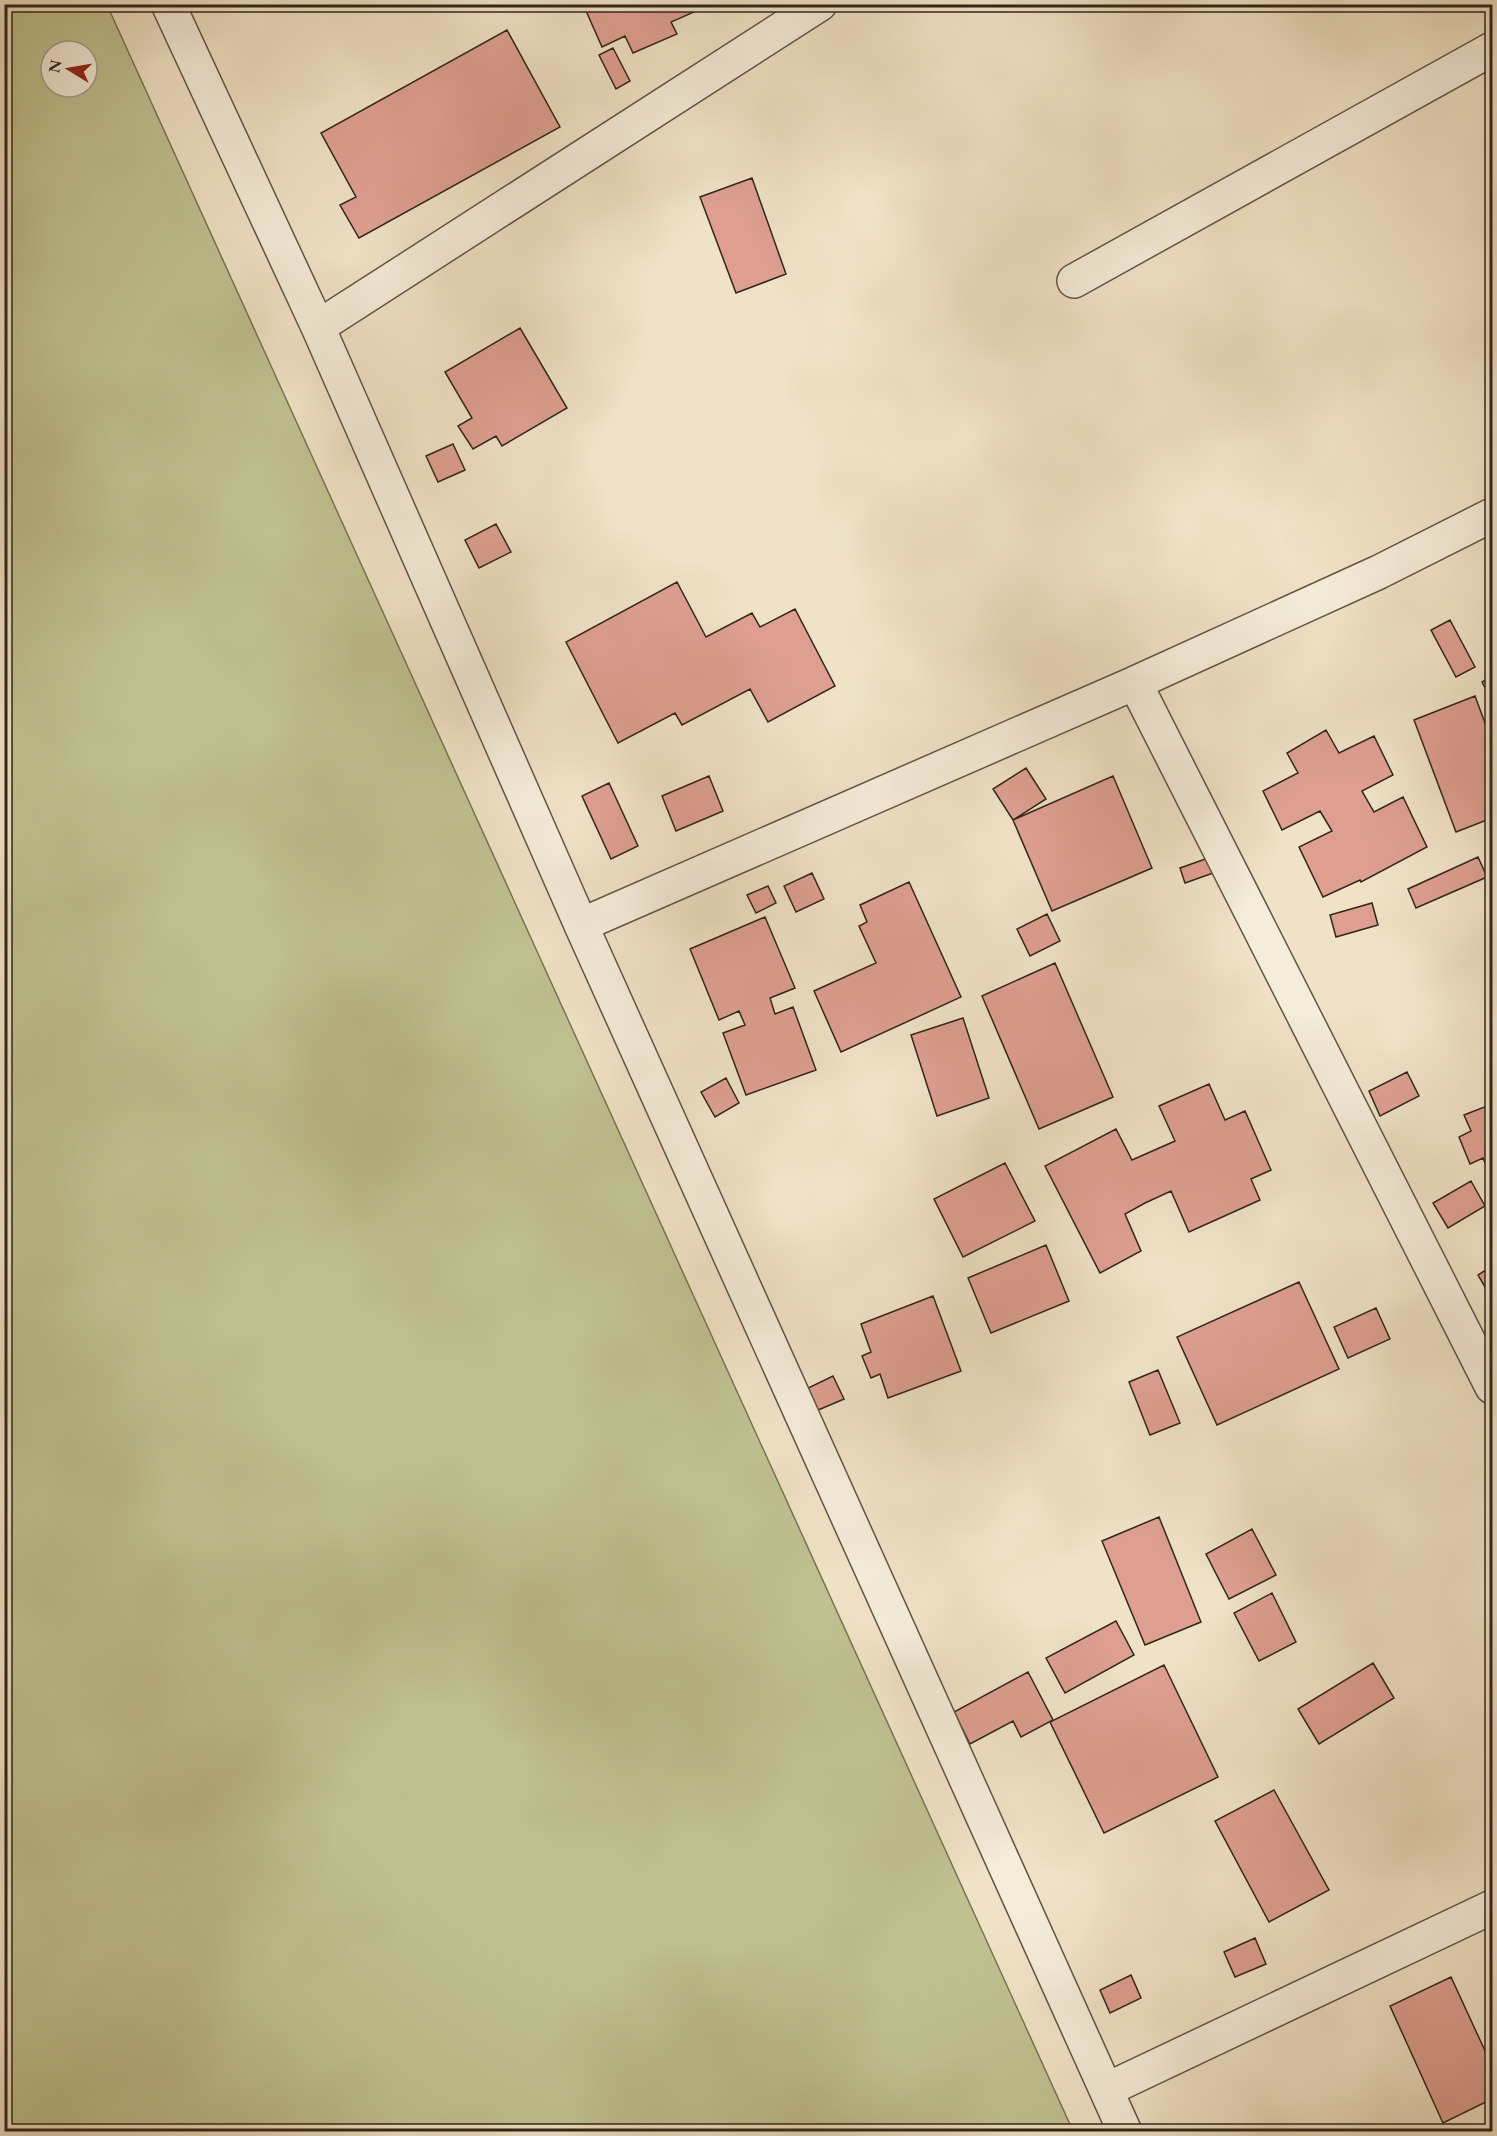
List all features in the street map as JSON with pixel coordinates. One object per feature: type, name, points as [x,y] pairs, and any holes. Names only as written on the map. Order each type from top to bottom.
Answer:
[{"type":"street","points":[[168,4],[318,327],[581,925],[1125,2132]]},
{"type":"street","points":[[318,327],[820,4]]},
{"type":"street","points":[[1074,281],[1492,49]]},
{"type":"street","points":[[581,925],[1135,683],[1379,572],[1492,515]]},
{"type":"street","points":[[1135,683],[1492,1387]]},
{"type":"street","points":[[1106,2090],[1492,1907]]},
{"type":"green space","points":[[4,5],[107,5],[1073,2131],[5,2131]]},
{"type":"building","points":[[583,4],[690,4],[694,12],[671,22],[677,34],[633,53],[625,36],[602,47]]},
{"type":"building","points":[[507,30],[560,127],[359,238],[340,205],[356,197],[321,133]]},
{"type":"building","points":[[613,48],[630,81],[616,89],[599,55]]},
{"type":"building","points":[[752,178],[786,274],[736,293],[700,197]]},
{"type":"building","points":[[520,328],[567,408],[502,446],[496,436],[473,449],[458,426],[472,418],[445,372]]},
{"type":"building","points":[[453,444],[465,470],[438,482],[426,456]]},
{"type":"building","points":[[496,524],[511,552],[479,568],[465,540]]},
{"type":"building","points":[[677,582],[706,637],[752,613],[760,627],[795,609],[835,686],[768,722],[750,689],[682,725],[675,713],[618,743],[566,642]]},
{"type":"building","points":[[1450,620],[1475,667],[1456,677],[1431,630]]},
{"type":"building","points":[[1492,676],[1492,701],[1482,682]]},
{"type":"building","points":[[1475,696],[1492,742],[1492,818],[1456,832],[1414,720]]},
{"type":"building","points":[[1326,730],[1339,753],[1374,736],[1393,775],[1362,791],[1374,812],[1403,797],[1427,847],[1361,882],[1360,880],[1323,897],[1299,847],[1332,831],[1320,811],[1282,830],[1263,791],[1298,773],[1287,753]]},
{"type":"building","points":[[1026,768],[1046,799],[1013,820],[993,789]]},
{"type":"building","points":[[709,776],[723,811],[676,831],[662,796]]},
{"type":"building","points":[[1113,776],[1152,868],[1052,911],[1013,820]]},
{"type":"building","points":[[609,783],[638,846],[611,859],[582,796]]},
{"type":"building","points":[[1211,857],[1216,872],[1185,883],[1180,868]]},
{"type":"building","points":[[1478,857],[1487,877],[1416,908],[1408,889]]},
{"type":"building","points":[[812,873],[824,899],[796,912],[784,886]]},
{"type":"building","points":[[909,882],[961,997],[841,1052],[814,991],[876,963],[859,926],[867,922],[860,905]]},
{"type":"building","points":[[768,886],[776,903],[756,913],[747,895]]},
{"type":"building","points":[[1372,903],[1378,925],[1336,937],[1330,915]]},
{"type":"building","points":[[1047,914],[1060,941],[1030,956],[1017,929]]},
{"type":"building","points":[[765,917],[795,988],[770,998],[775,1014],[793,1007],[816,1070],[746,1095],[723,1033],[745,1025],[739,1011],[719,1020],[690,949]]},
{"type":"building","points":[[1055,963],[1113,1097],[1039,1129],[982,996]]},
{"type":"building","points":[[963,1018],[989,1098],[937,1116],[911,1035]]},
{"type":"building","points":[[1407,1072],[1419,1096],[1380,1116],[1369,1091]]},
{"type":"building","points":[[726,1078],[739,1103],[715,1117],[701,1092]]},
{"type":"building","points":[[1209,1084],[1225,1120],[1245,1111],[1271,1170],[1251,1179],[1260,1200],[1189,1232],[1171,1191],[1125,1214],[1141,1251],[1100,1273],[1045,1166],[1116,1129],[1132,1160],[1175,1141],[1159,1106]]},
{"type":"building","points":[[1492,1104],[1491,1177],[1483,1158],[1470,1164],[1459,1137],[1471,1131],[1464,1115]]},
{"type":"building","points":[[1005,1163],[1035,1221],[963,1257],[934,1199]]},
{"type":"building","points":[[1471,1181],[1485,1206],[1448,1228],[1433,1203]]},
{"type":"building","points":[[1046,1245],[1069,1301],[991,1333],[968,1278]]},
{"type":"building","points":[[1492,1266],[1492,1299],[1478,1275]]},
{"type":"building","points":[[1299,1282],[1339,1369],[1217,1425],[1177,1337]]},
{"type":"building","points":[[933,1296],[961,1371],[888,1398],[880,1374],[871,1378],[862,1356],[871,1352],[861,1324]]},
{"type":"building","points":[[1376,1308],[1390,1339],[1348,1358],[1334,1327]]},
{"type":"building","points":[[1158,1370],[1180,1423],[1150,1435],[1129,1382]]},
{"type":"building","points":[[833,1376],[844,1399],[816,1411],[806,1389]]},
{"type":"building","points":[[1159,1517],[1201,1622],[1145,1645],[1102,1541]]},
{"type":"building","points":[[1252,1529],[1276,1575],[1229,1599],[1206,1554]]},
{"type":"building","points":[[1272,1593],[1296,1642],[1259,1661],[1234,1613]]},
{"type":"building","points":[[1116,1621],[1134,1655],[1065,1693],[1046,1658]]},
{"type":"building","points":[[1373,1663],[1394,1698],[1319,1744],[1298,1709]]},
{"type":"building","points":[[1164,1665],[1218,1777],[1104,1833],[1050,1722]]},
{"type":"building","points":[[1028,1672],[1053,1720],[1021,1737],[1013,1721],[970,1744],[954,1712]]},
{"type":"building","points":[[1274,1790],[1329,1890],[1269,1922],[1215,1821]]},
{"type":"building","points":[[1255,1938],[1266,1964],[1235,1977],[1224,1952]]},
{"type":"building","points":[[1131,1975],[1141,1998],[1110,2013],[1100,1990]]},
{"type":"building","points":[[1451,1977],[1492,2066],[1492,2099],[1443,2123],[1390,2006]]}]
